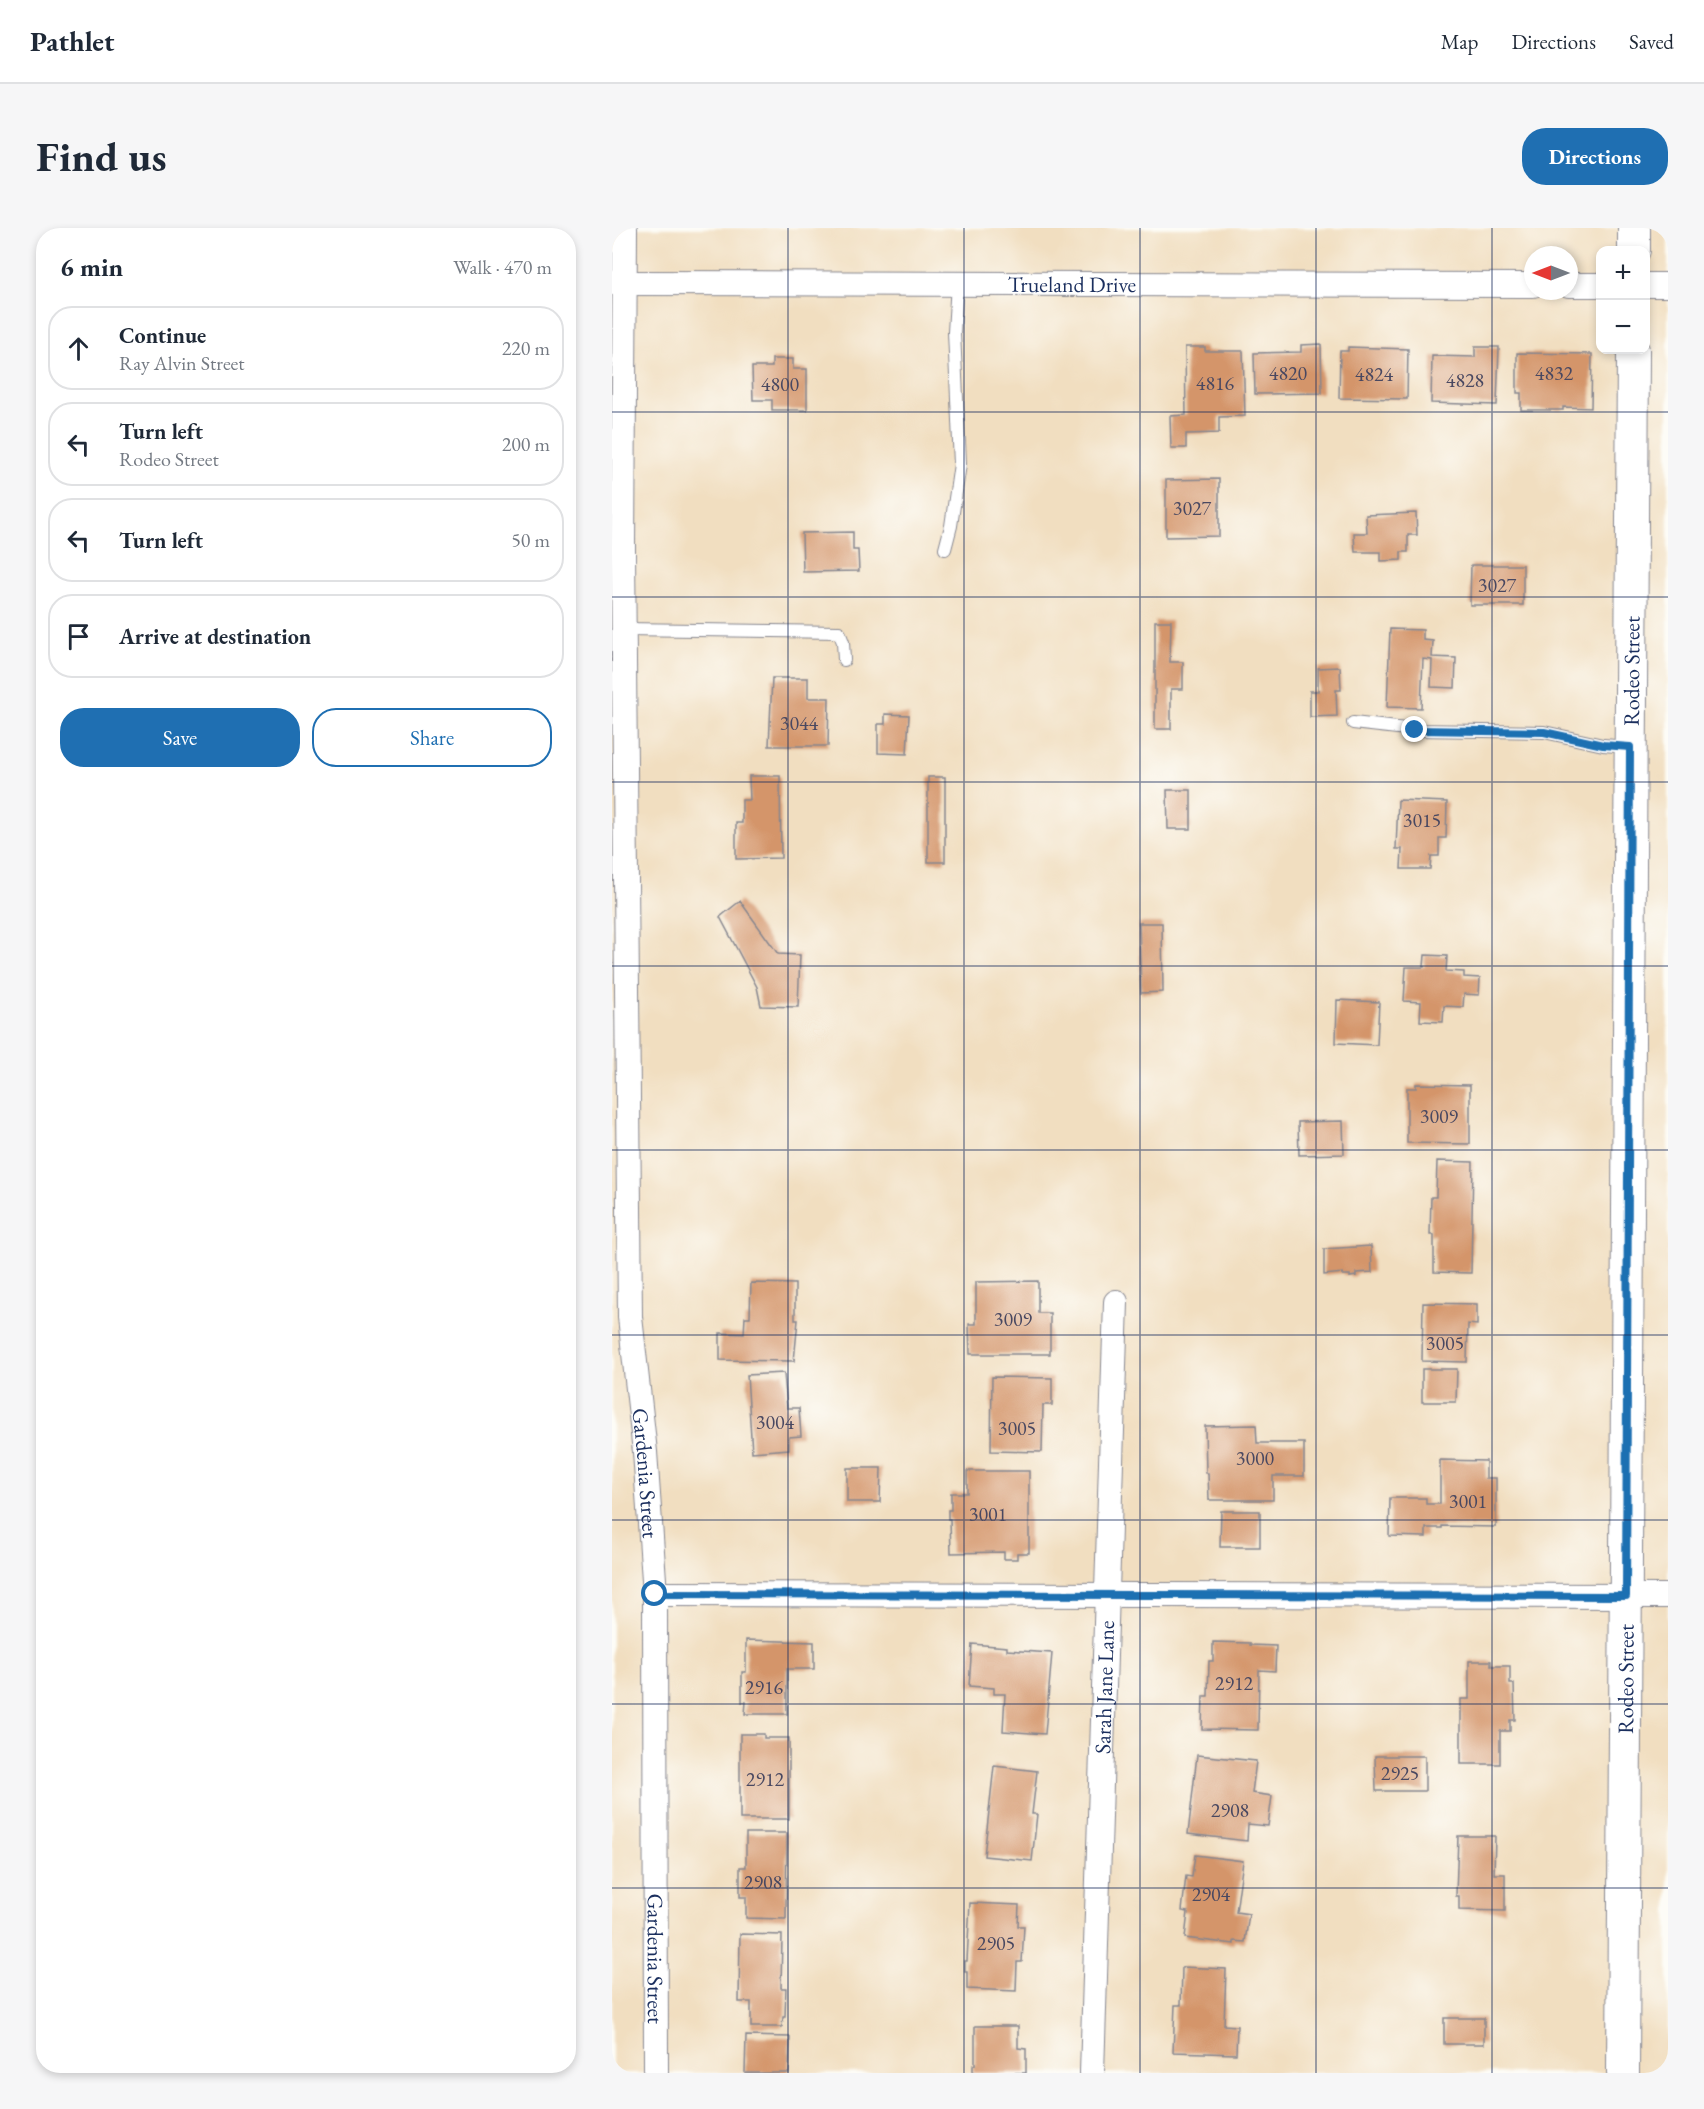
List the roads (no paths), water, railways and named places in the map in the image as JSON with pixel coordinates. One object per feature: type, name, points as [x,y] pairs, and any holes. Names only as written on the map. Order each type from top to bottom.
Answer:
[{"type":"street","name":"Gardenia Street","points":[[625,228],[618,283],[624,628],[630,1317],[645,1452],[655,1594],[656,2073]]},
{"type":"street","points":[[1634,228],[1634,246]]},
{"type":"street","name":"Trueland Drive","points":[[618,283],[1524,285]]},
{"type":"street","points":[[1578,285],[1596,285]]},
{"type":"street","points":[[1650,285],[1668,285]]},
{"type":"street","name":"Rodeo Street","points":[[1623,2073],[1633,354]]},
{"type":"street","name":"Sarah Jane Lane","points":[[1092,2073],[1116,1302]]},
{"type":"street","points":[[655,1594],[1668,1596]]},
{"type":"lane","points":[[945,549],[951,526],[960,464],[954,332],[957,284]]},
{"type":"lane","points":[[624,628],[839,632],[843,642],[844,660]]},
{"type":"lane","points":[[1353,723],[1415,730],[1544,732],[1603,745],[1630,747]]}]
